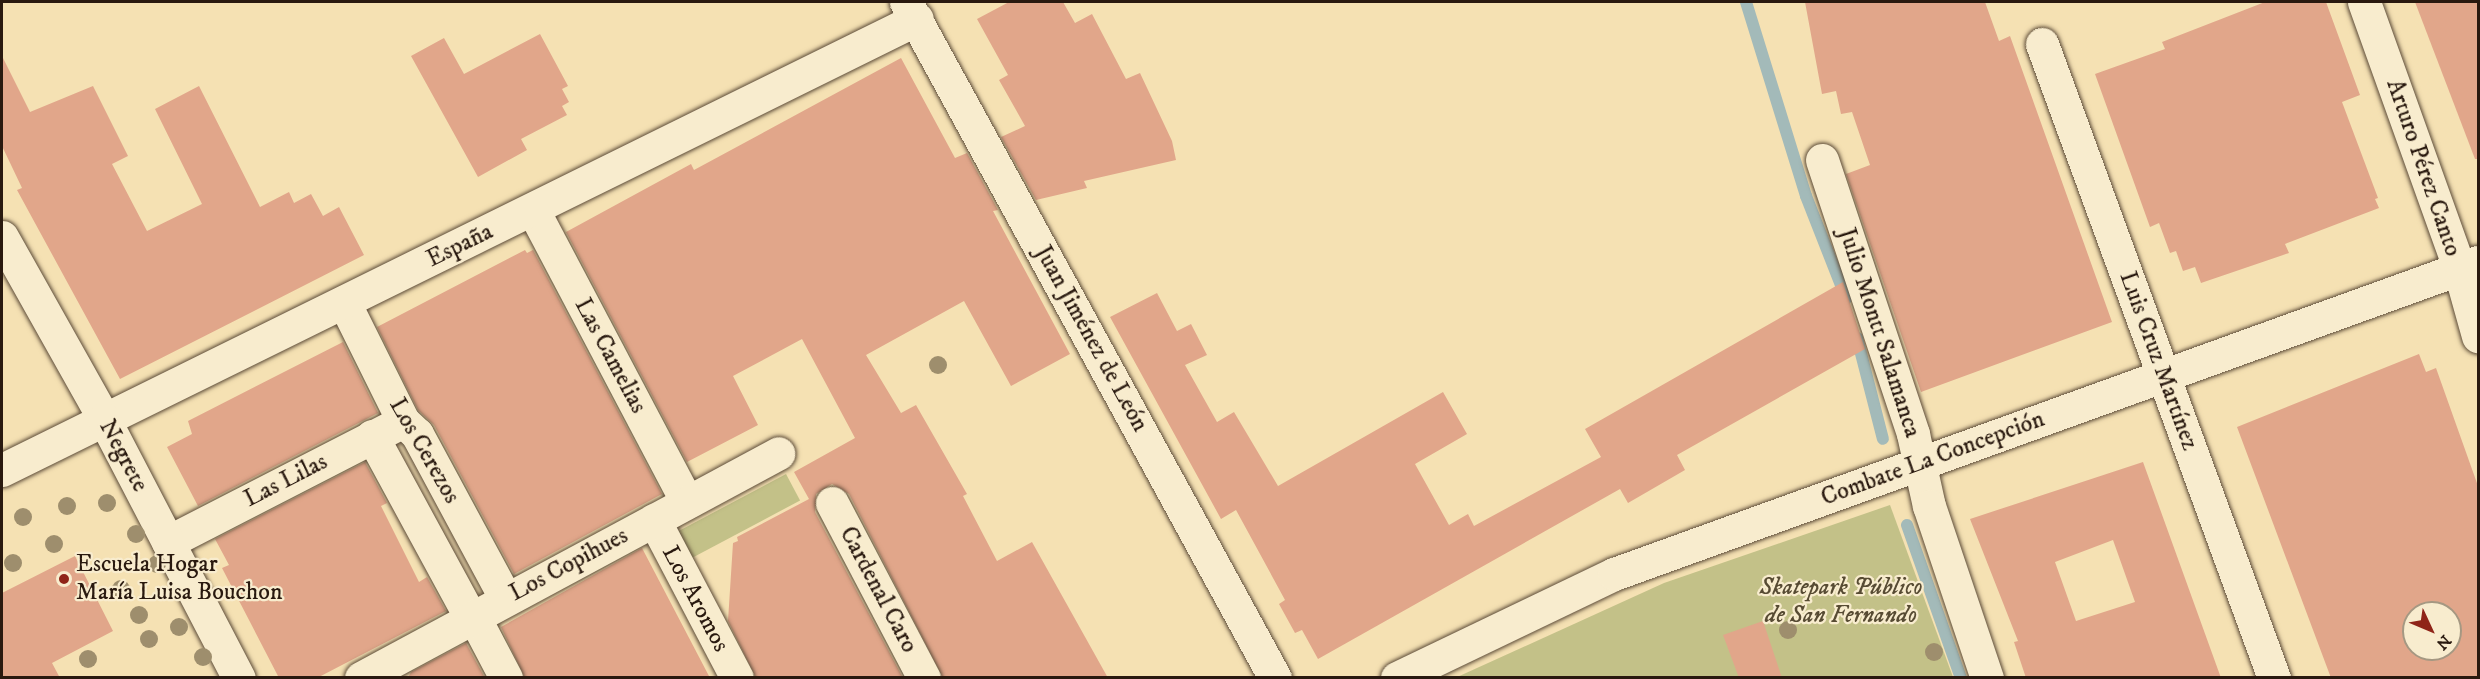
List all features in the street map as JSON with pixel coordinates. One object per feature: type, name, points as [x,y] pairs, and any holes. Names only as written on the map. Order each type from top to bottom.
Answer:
[{"type":"street","name":"Arturo Pérez Canto","points":[[2364,2],[2469,265],[2478,336]]},
{"type":"street","name":"España","points":[[2,470],[533,210],[911,10]]},
{"type":"street","name":"Juan Jiménez de León","points":[[911,10],[1275,678]]},
{"type":"street","name":"Luis Cruz Martínez","points":[[2042,44],[2274,678]]},
{"type":"street","name":"Julio Montt Salamanca","points":[[1822,160],[1913,434],[1929,506],[1987,678]]},
{"type":"street","name":"Las Camelias","points":[[533,210],[687,502]]},
{"type":"street","name":"Negrete","points":[[2,237],[104,419],[239,678]]},
{"type":"street","name":"Combate La Concepción","points":[[1397,678],[1614,573],[2164,378],[2469,265]]},
{"type":"street","name":"Los Cerezos","points":[[344,302],[403,421],[417,434],[506,599]]},
{"type":"street","name":"Las Lilas","points":[[168,542],[403,421]]},
{"type":"street","name":"Los Cerezos","points":[[372,436],[506,678]]},
{"type":"street","name":"Los Copihues","points":[[361,678],[778,453]]},
{"type":"street","name":"Cardenal Caro","points":[[832,503],[924,678]]},
{"type":"street","name":"Los Aromos","points":[[654,520],[737,678]]},
{"type":"green space","points":[[786,474],[800,500],[686,561],[672,535]]},
{"type":"green space","name":"Skatepark Público de San Fernando","points":[[1890,505],[1953,677],[1455,678],[1664,583]]},
{"type":"building","points":[[1009,2],[1063,2],[1075,23],[1092,14],[1126,79],[1140,73],[1172,141],[1176,160],[1084,181],[1087,188],[1036,200],[1001,137],[1025,126],[999,80],[1008,75],[977,19]]},
{"type":"building","points":[[1805,2],[1985,2],[1999,41],[2010,36],[2112,322],[1921,392],[1846,174],[1870,165],[1852,112],[1841,114],[1836,91],[1822,94]]},
{"type":"building","points":[[2265,2],[2326,2],[2360,95],[2342,102],[2378,198],[2375,199],[2379,208],[2285,244],[2289,253],[2201,283],[2195,267],[2183,271],[2176,251],[2170,253],[2159,223],[2150,227],[2095,74],[2165,49],[2162,42]]},
{"type":"building","points":[[2415,2],[2478,2],[2478,159],[2475,159]]},
{"type":"building","points":[[540,34],[568,86],[562,89],[569,102],[562,106],[567,115],[521,139],[527,150],[478,177],[411,56],[444,38],[464,74]]},
{"type":"building","points":[[2,56],[30,112],[93,86],[128,156],[112,164],[147,231],[202,204],[155,109],[199,86],[260,207],[289,192],[294,203],[311,194],[323,216],[339,207],[364,255],[120,379],[17,190],[22,188],[2,146]]},
{"type":"building","points":[[901,58],[955,158],[967,153],[998,210],[993,211],[1070,354],[1011,386],[964,301],[866,355],[901,413],[916,405],[967,494],[963,496],[997,561],[1032,542],[1108,678],[943,678],[849,494],[832,484],[816,494],[815,512],[903,678],[756,678],[728,621],[733,543],[738,541],[737,537],[809,499],[794,472],[855,438],[802,339],[733,376],[758,425],[687,462],[566,232],[691,164],[694,170]]},
{"type":"building","points":[[525,250],[527,253],[533,250],[662,494],[514,574],[434,425],[418,410],[377,327]]},
{"type":"building","points":[[1843,282],[1865,349],[1677,455],[1685,470],[1628,503],[1620,489],[1318,659],[1302,630],[1295,633],[1279,604],[1285,600],[1236,510],[1221,519],[1110,317],[1157,293],[1177,331],[1191,324],[1207,355],[1185,365],[1217,422],[1234,412],[1278,486],[1443,392],[1467,434],[1415,464],[1449,525],[1468,514],[1474,526],[1601,457],[1585,429]]},
{"type":"building","points":[[343,342],[378,413],[198,506],[167,447],[192,434],[188,421]]},
{"type":"building","points":[[2419,354],[2426,372],[2436,368],[2478,486],[2478,678],[2331,678],[2237,427]]},
{"type":"building","points":[[365,462],[387,503],[381,506],[419,582],[427,577],[446,611],[317,678],[279,678],[222,568],[229,565],[215,539]]},
{"type":"building","points":[[2143,462],[2221,678],[2026,678],[2014,642],[2018,641],[1970,519]],"holes":[[[2113,540],[2135,602],[2076,621],[2055,562]]]},
{"type":"building","points":[[642,548],[710,678],[525,678],[501,627]]},
{"type":"building","points":[[75,556],[113,631],[52,663],[60,678],[2,678],[2,593]]},
{"type":"building","points":[[1763,621],[1782,678],[1739,678],[1723,635]]},
{"type":"building","points":[[466,643],[485,678],[408,678],[411,672]]},
{"type":"waterway","points":[[1746,2],[1806,196],[1846,298]]},
{"type":"waterway","points":[[1857,338],[1883,439]]},
{"type":"waterway","points":[[1907,525],[1961,678]]},
{"type":"place","name":"Escuela Hogar María Luisa Bouchon","points":[[64,579]]}]
